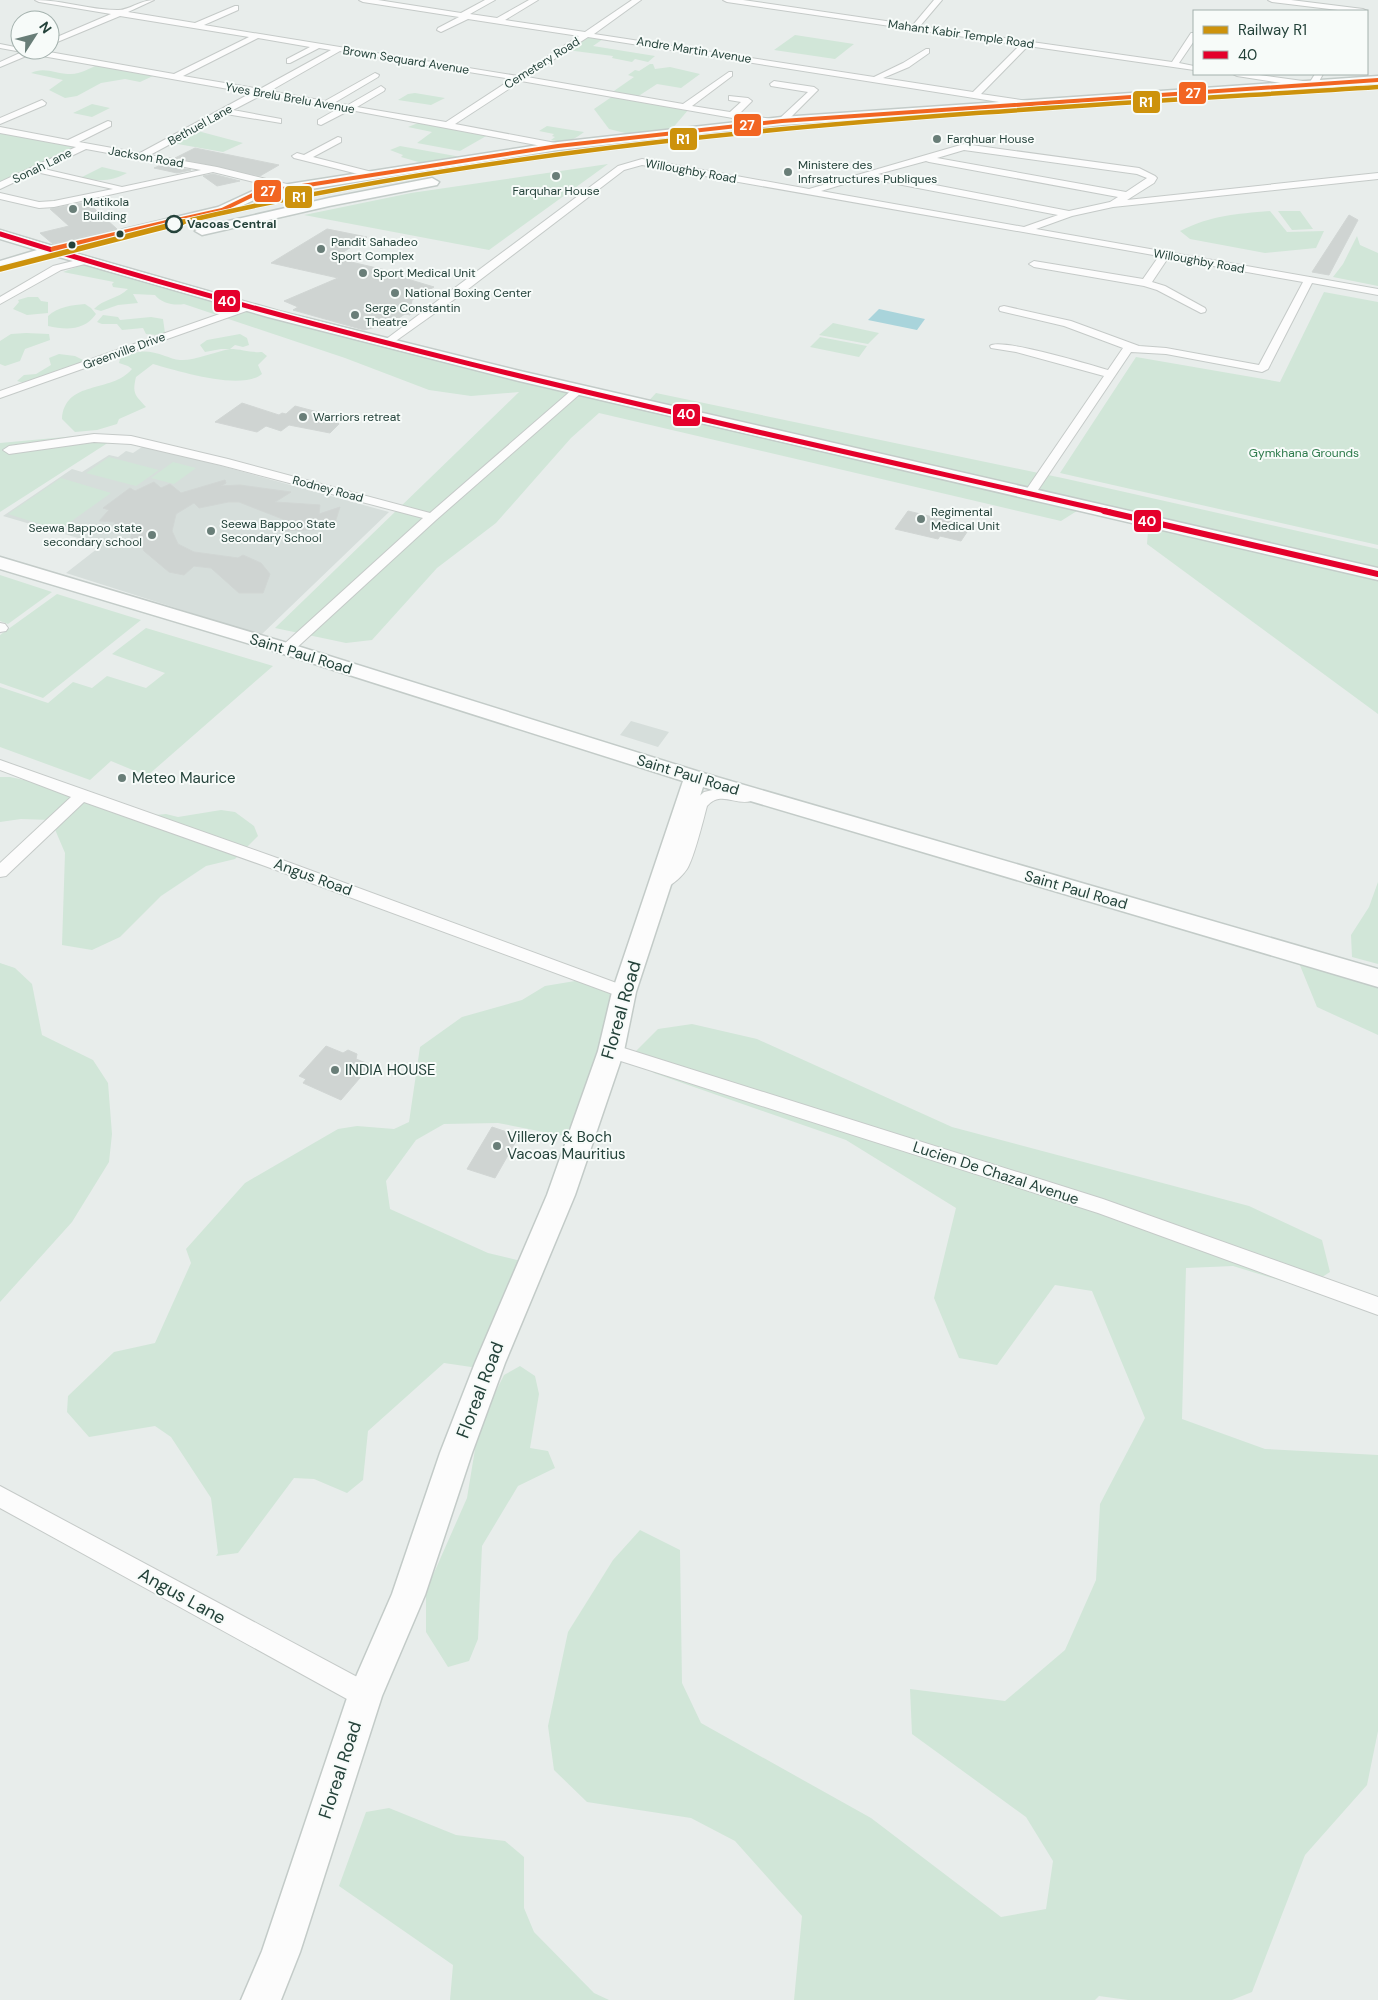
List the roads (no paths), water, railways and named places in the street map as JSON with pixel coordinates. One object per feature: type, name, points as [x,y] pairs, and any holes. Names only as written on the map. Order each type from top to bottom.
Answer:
[{"type":"street","name":"Brown Sequard Avenue","points":[[39,0],[777,121]]},
{"type":"street","points":[[60,39],[150,0]]},
{"type":"street","name":"Andre Martin Avenue","points":[[363,0],[876,78],[1025,103]]},
{"type":"street","points":[[415,8],[430,0]]},
{"type":"street","points":[[441,30],[491,0]]},
{"type":"street","points":[[498,21],[534,0]]},
{"type":"street","name":"Cemetery Road","points":[[446,125],[588,34],[637,0]]},
{"type":"street","name":"Mahant Kabir Temple Road","points":[[727,0],[1193,68]]},
{"type":"street","points":[[915,27],[938,0]]},
{"type":"street","points":[[1272,0],[1350,10]]},
{"type":"street","points":[[197,25],[235,8]]},
{"type":"street","points":[[173,78],[258,35]]},
{"type":"street","points":[[1174,65],[1193,36]]},
{"type":"street","points":[[976,94],[1027,44]]},
{"type":"street","points":[[290,61],[319,45]]},
{"type":"street","name":"Bethuel Lane","points":[[142,156],[339,49]]},
{"type":"street","points":[[876,78],[906,65],[926,51]]},
{"type":"street","name":"Yves Brelu Brelu Avenue","points":[[60,56],[558,146]]},
{"type":"street","points":[[686,106],[729,74]]},
{"type":"street","points":[[326,104],[375,75]]},
{"type":"street","points":[[1253,75],[1378,80]]},
{"type":"street","points":[[0,265],[47,251],[222,210],[257,193],[558,146],[777,121],[1316,79]]},
{"type":"street","points":[[774,84],[814,90],[777,121]]},
{"type":"street","points":[[321,122],[381,89]]},
{"type":"street","points":[[732,98],[748,101],[733,114]]},
{"type":"street","points":[[303,109],[315,102]]},
{"type":"street","points":[[0,121],[42,103]]},
{"type":"street","points":[[225,111],[278,121]]},
{"type":"street","points":[[69,143],[108,124]]},
{"type":"street","name":"Jackson Road","points":[[0,130],[217,170],[291,188]]},
{"type":"street","points":[[338,140],[301,157],[373,175]]},
{"type":"street","name":"Sonah Lane","points":[[0,186],[84,146]]},
{"type":"street","points":[[808,192],[964,147],[1139,171],[1152,178],[1151,181],[1113,204]]},
{"type":"street","points":[[617,156],[654,152]]},
{"type":"street","points":[[926,158],[1125,195]]},
{"type":"street","name":"Willoughby Road","points":[[386,343],[629,165],[648,163],[1378,292]]},
{"type":"street","points":[[33,169],[127,189]]},
{"type":"street","points":[[0,196],[39,205],[217,170]]},
{"type":"street","points":[[868,176],[1070,214]]},
{"type":"street","name":"Willoughby Road","points":[[1020,229],[1039,225],[1070,214],[1113,204],[1378,176]]},
{"type":"street","points":[[193,233],[329,202],[449,180]]},
{"type":"street","points":[[1048,233],[1044,230],[1045,226],[1054,219]]},
{"type":"street","points":[[0,234],[47,251],[248,306],[577,391],[1097,508],[1151,524],[1378,574]]},
{"type":"street","points":[[0,247],[47,251]]},
{"type":"street","points":[[15,262],[25,252],[22,248]]},
{"type":"street","points":[[0,302],[57,268],[105,253]]},
{"type":"street","points":[[1146,283],[1165,255]]},
{"type":"street","points":[[0,278],[81,260]]},
{"type":"street","points":[[1034,264],[1146,283],[1161,288],[1201,310]]},
{"type":"street","points":[[1030,493],[1128,349],[1166,351],[1262,369],[1308,280]]},
{"type":"street","name":"Greenville Drive","points":[[0,395],[248,306]]},
{"type":"street","points":[[1004,309],[1067,323],[1136,349]]},
{"type":"street","points":[[995,346],[1017,349],[1111,374]]},
{"type":"street","points":[[287,650],[432,517],[577,391]]},
{"type":"street","name":"Rodney Road","points":[[9,450],[94,438],[131,440],[224,462],[432,517]]},
{"type":"street","name":"Saint Paul Road","points":[[1,564],[287,650],[695,778],[1378,978]]},
{"type":"street","name":"Angus Road","points":[[0,765],[82,796],[281,865],[624,992]]},
{"type":"street","name":"Floreal Road","points":[[261,2000],[281,1952],[365,1695],[408,1594],[456,1453],[490,1363],[561,1195],[611,1051],[624,992],[695,778]]},
{"type":"street","points":[[661,884],[680,867],[700,804],[710,795],[729,793],[790,812],[812,812]]},
{"type":"street","points":[[0,872],[82,796]]},
{"type":"street","name":"Lucien De Chazal Avenue","points":[[611,1051],[1103,1207],[1378,1306]]},
{"type":"street","name":"Angus Lane","points":[[0,1496],[365,1695]]},
{"type":"water","points":[[879,309],[925,319],[917,330],[868,320]]},
{"type":"rail line","name":"R1","points":[[0,269],[132,234],[265,204],[399,178],[534,157],[744,132],[850,123],[1061,107],[1378,87]]},
{"type":"place","name":"Farqhuar House","points":[[937,139]]},
{"type":"place","name":"Ministere des Infrsatructures Publiques","points":[[788,172]]},
{"type":"place","name":"Farquhar House","points":[[556,176]]},
{"type":"place","name":"Matikola Building","points":[[73,209]]},
{"type":"place","name":"Vacoas Central","points":[[174,224]]},
{"type":"place","name":"Pandit Sahadeo Sport Complex","points":[[321,249]]},
{"type":"place","name":"Sport Medical Unit","points":[[363,273]]},
{"type":"place","name":"National Boxing Center","points":[[395,293]]},
{"type":"place","name":"Serge Constantin Theatre","points":[[355,315]]},
{"type":"place","name":"Warriors retreat","points":[[303,417]]},
{"type":"place","name":"Regimental Medical Unit","points":[[921,519]]},
{"type":"place","name":"Seewa Bappoo State Secondary School","points":[[211,531]]},
{"type":"place","name":"Seewa Bappoo state secondary school","points":[[152,535]]},
{"type":"place","name":"Meteo Maurice","points":[[122,778]]},
{"type":"place","name":"INDIA HOUSE","points":[[335,1070]]},
{"type":"place","name":"Villeroy & Boch Vacoas Mauritius","points":[[497,1146]]},
{"type":"park label","name":"Gymkhana Grounds","points":[[1304,453]]}]
